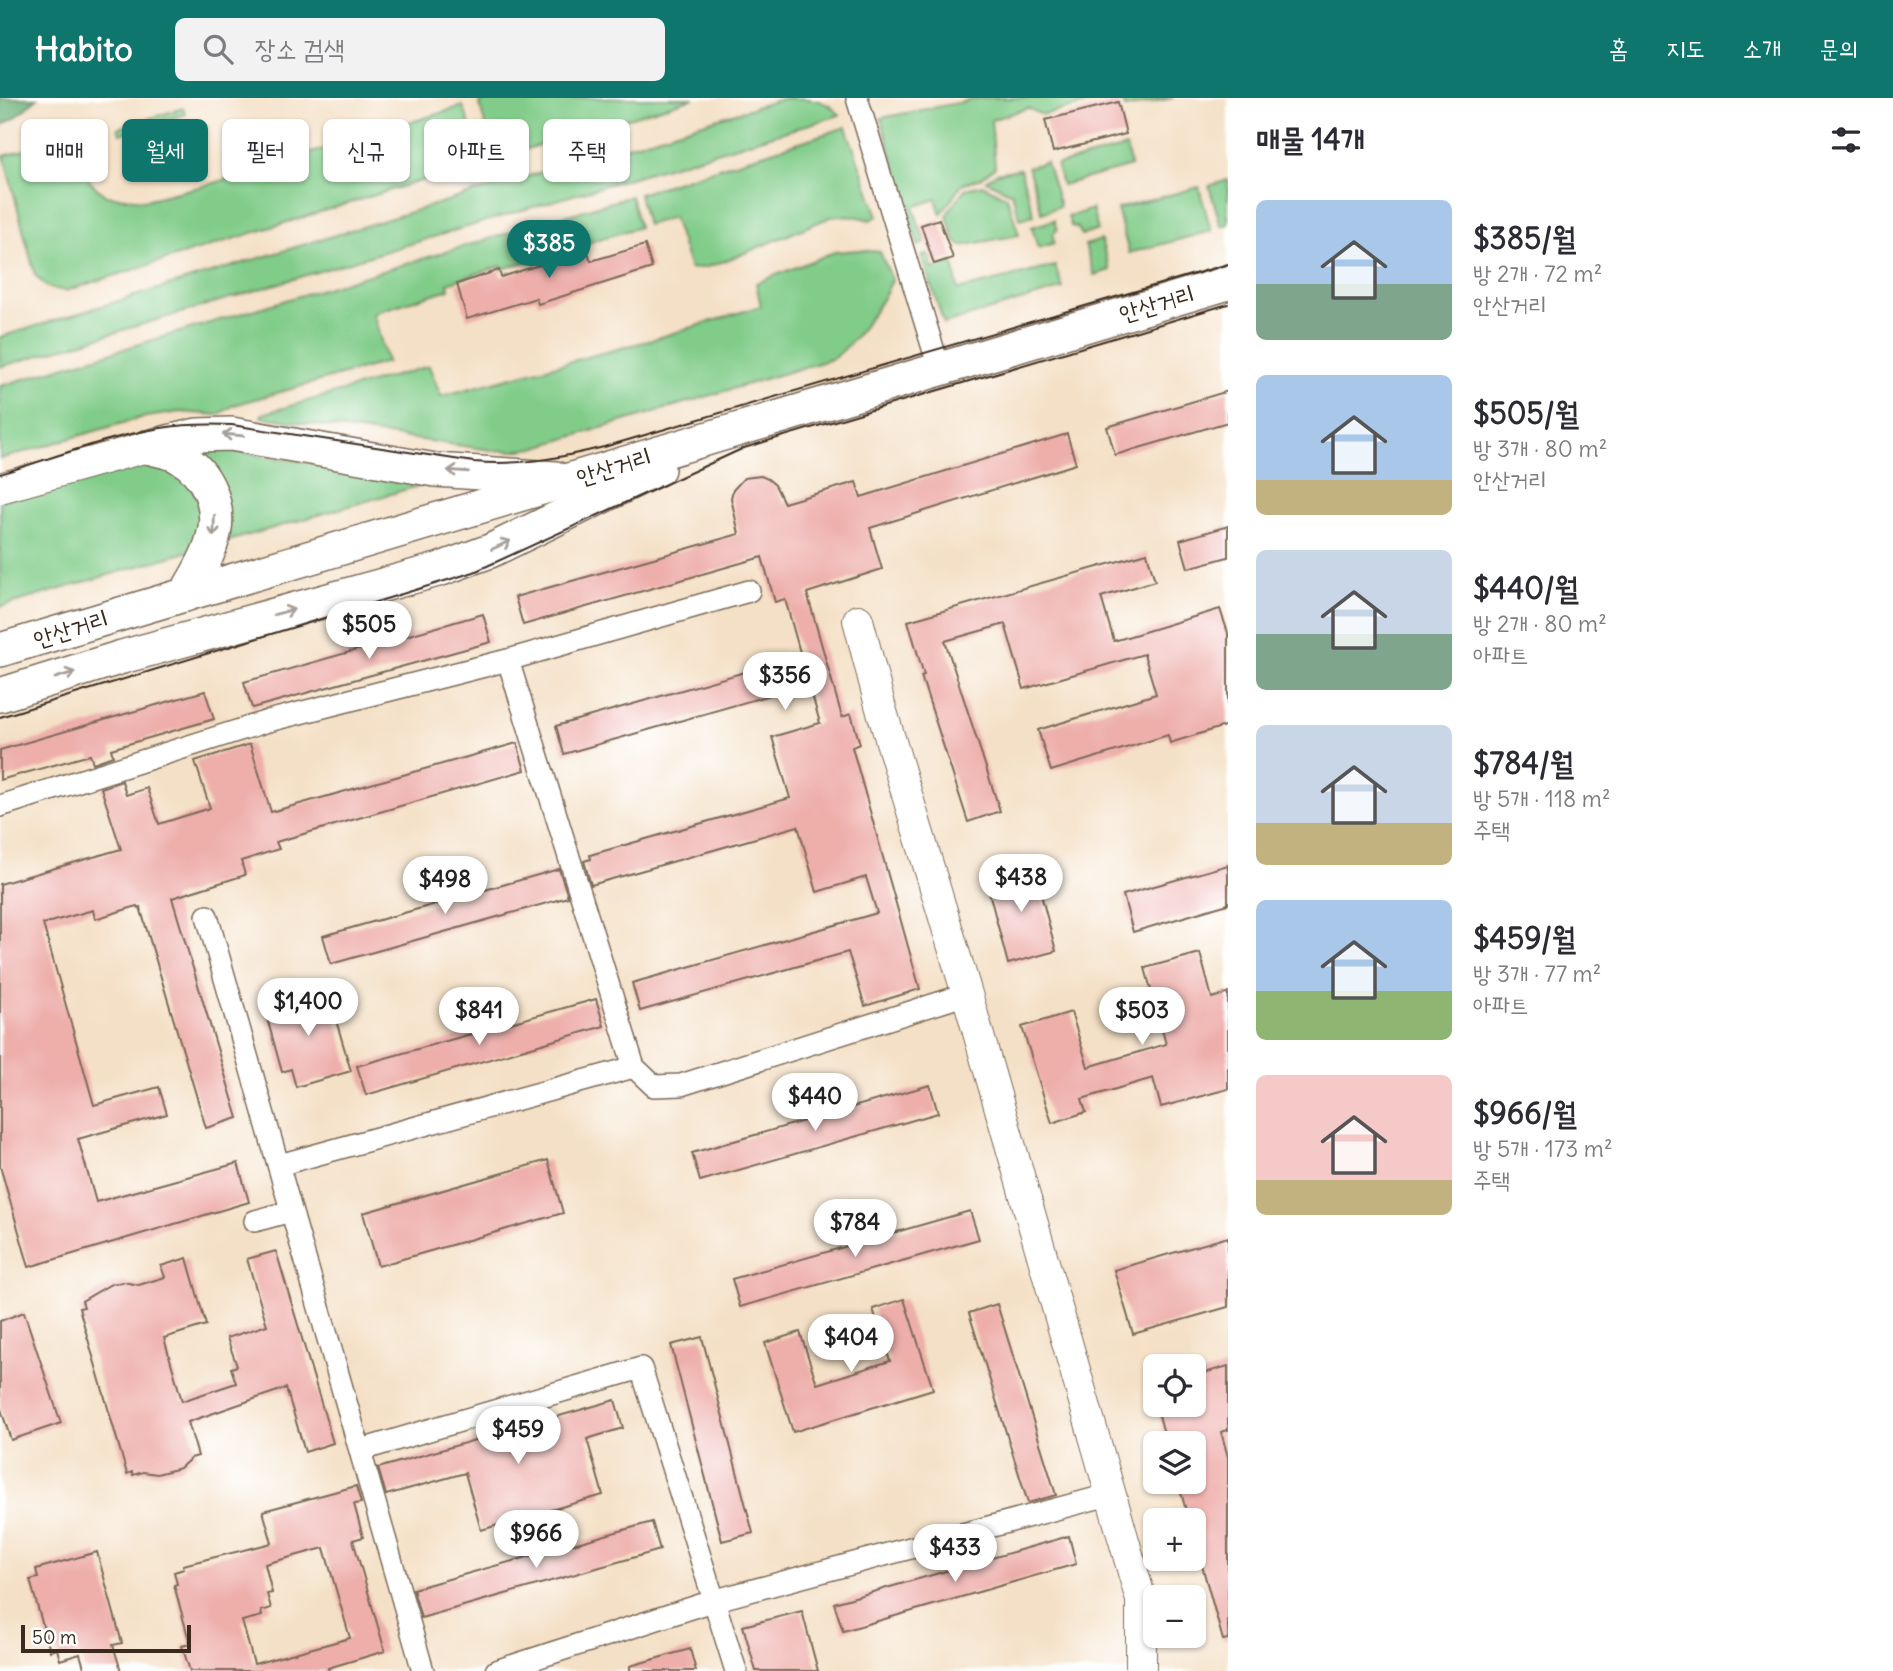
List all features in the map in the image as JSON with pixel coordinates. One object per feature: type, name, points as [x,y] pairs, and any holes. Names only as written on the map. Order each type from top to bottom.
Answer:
[{"type":"main road","name":"안산거리","points":[[0,650],[1228,283]]},
{"type":"main road","points":[[0,695],[122,657],[441,569],[490,551],[618,490],[726,432]]},
{"type":"main road","points":[[147,447],[197,435],[231,434],[435,470],[575,479]]},
{"type":"main road","points":[[147,447],[177,455],[199,470],[211,491],[215,513],[214,538],[185,595]]},
{"type":"street","points":[[857,98],[939,368]]},
{"type":"street","points":[[0,488],[147,447]]},
{"type":"street","points":[[0,806],[268,721],[508,660],[749,591]]},
{"type":"street","points":[[858,620],[880,705],[967,994],[1141,1600],[1141,1671]]},
{"type":"street","points":[[508,660],[634,1067],[654,1086],[681,1086],[967,994]]},
{"type":"street","points":[[207,916],[423,1671]]},
{"type":"street","points":[[279,1165],[634,1067]]},
{"type":"street","points":[[255,1221],[291,1211]]},
{"type":"street","points":[[361,1450],[641,1368],[716,1600],[736,1671]]},
{"type":"street","points":[[496,1671],[716,1600],[1112,1494]]},
{"type":"green space","points":[[0,98],[37,98],[15,118],[0,126]]},
{"type":"green space","points":[[494,98],[694,98],[625,119],[543,119],[543,144],[529,148],[529,119],[484,119],[479,103]]},
{"type":"green space","points":[[785,98],[816,100],[828,105],[840,115],[630,178],[630,145]]},
{"type":"green space","points":[[982,98],[1111,98],[1042,115],[1028,108],[991,120],[995,167],[981,178],[962,184],[941,214],[936,199],[913,207],[925,243],[918,246],[881,118]]},
{"type":"green space","points":[[1122,98],[1173,98],[1125,108]]},
{"type":"green space","points":[[463,106],[468,119],[424,119],[424,180],[65,291],[47,287],[35,275],[4,156],[21,151],[21,182],[90,182],[106,196],[145,200],[222,181],[309,182],[309,154],[323,149],[323,182],[410,182],[410,122]]},
{"type":"green space","points":[[183,108],[185,114],[169,119],[147,119]]},
{"type":"green space","points":[[846,127],[878,216],[870,220],[833,216],[733,258],[707,267],[690,269],[673,217],[647,225],[639,194]]},
{"type":"green space","points":[[1126,147],[1131,166],[1062,185],[1057,165]]},
{"type":"green space","points":[[1046,162],[1060,206],[1042,213],[1028,167]]},
{"type":"green space","points":[[1020,169],[1034,215],[1020,219],[1012,193],[986,181],[996,173]]},
{"type":"green space","points":[[543,172],[543,182],[617,182],[0,367],[0,337],[509,182],[529,182],[529,176]]},
{"type":"green space","points":[[1228,180],[1228,224],[1221,226],[1209,186]]},
{"type":"green space","points":[[982,185],[1007,197],[1019,235],[961,246],[954,239],[947,216],[965,189]]},
{"type":"green space","points":[[1199,187],[1211,231],[1129,253],[1117,209]]},
{"type":"green space","points":[[631,196],[639,227],[448,283],[449,289],[373,313],[387,362],[234,405],[218,415],[180,412],[140,418],[0,459],[0,386]]},
{"type":"green space","points":[[1092,209],[1098,230],[1082,235],[1077,227],[1071,226],[1068,217]]},
{"type":"green space","points":[[1054,220],[1057,230],[1053,234],[1054,243],[1038,248],[1032,227]]},
{"type":"green space","points":[[1101,240],[1110,270],[1094,275],[1085,245]]},
{"type":"green space","points":[[834,252],[880,252],[892,280],[866,323],[832,359],[534,448],[491,450],[261,417],[262,414],[429,366],[441,396],[651,340],[761,306],[756,283]]},
{"type":"green space","points":[[928,254],[933,269],[953,262],[958,290],[1055,266],[1063,288],[944,324],[922,256]]},
{"type":"green space","points":[[214,448],[424,480],[422,485],[225,542],[202,453]]},
{"type":"green space","points":[[147,462],[182,478],[200,500],[203,523],[200,548],[0,607],[0,501]]},
{"type":"building","points":[[1118,102],[1126,134],[1053,152],[1045,120]]},
{"type":"building","points":[[939,219],[953,258],[934,264],[921,225]]},
{"type":"building","points":[[645,245],[652,268],[538,304],[536,298],[467,319],[457,284],[499,270],[501,277],[587,250],[591,261]]},
{"type":"building","points":[[1228,391],[1228,422],[1115,455],[1107,427]]},
{"type":"building","points":[[1067,434],[1076,464],[870,528],[882,569],[807,593],[842,717],[851,714],[860,744],[852,747],[920,989],[865,1006],[848,952],[640,1011],[632,983],[877,913],[866,877],[817,892],[798,826],[591,885],[584,861],[591,859],[590,855],[790,798],[772,737],[820,723],[809,684],[564,754],[556,726],[801,656],[785,599],[775,602],[762,557],[523,625],[515,597],[739,534],[731,498],[733,490],[744,478],[761,476],[768,479],[775,485],[784,503],[856,482],[861,497]]},
{"type":"building","points":[[1228,526],[1228,557],[1188,568],[1180,540]]},
{"type":"building","points":[[1147,553],[1155,581],[1101,597],[1114,641],[1220,609],[1228,633],[1228,725],[1170,743],[1168,735],[1051,771],[1038,730],[1156,694],[1144,654],[1024,689],[1005,624],[945,641],[1000,811],[968,822],[921,676],[924,675],[908,621]]},
{"type":"building","points":[[483,614],[491,642],[252,708],[244,682]]},
{"type":"building","points":[[205,691],[214,719],[111,749],[113,756],[93,763],[90,755],[0,780],[0,750]]},
{"type":"building","points":[[517,743],[525,770],[276,842],[279,849],[241,861],[245,875],[172,898],[238,1118],[206,1128],[140,907],[95,919],[93,910],[43,924],[94,1105],[159,1087],[167,1114],[78,1139],[96,1202],[238,1163],[249,1202],[29,1267],[0,1166],[0,884],[121,849],[101,788],[122,781],[126,795],[147,788],[159,824],[210,808],[195,761],[250,744],[271,812]]},
{"type":"building","points":[[1033,864],[1056,951],[1008,964],[985,877]]},
{"type":"building","points":[[1228,865],[1228,904],[1133,932],[1123,895]]},
{"type":"building","points":[[559,869],[568,897],[331,964],[323,936]]},
{"type":"building","points":[[1200,953],[1212,998],[1228,993],[1228,1089],[1161,1107],[1153,1078],[1082,1099],[1086,1112],[1052,1123],[1022,1027],[1071,1012],[1088,1067],[1166,1044],[1145,968]]},
{"type":"building","points":[[317,987],[321,1002],[330,1000],[351,1071],[296,1087],[291,1069],[282,1072],[267,1018],[275,1015],[271,1000]]},
{"type":"building","points":[[596,999],[604,1026],[366,1095],[357,1066]]},
{"type":"building","points":[[930,1085],[938,1113],[700,1181],[692,1153]]},
{"type":"building","points":[[548,1160],[563,1213],[378,1266],[363,1213]]},
{"type":"building","points":[[970,1211],[979,1239],[740,1307],[732,1279]]},
{"type":"building","points":[[1228,1237],[1228,1307],[1133,1334],[1114,1270]]},
{"type":"building","points":[[276,1251],[333,1443],[305,1452],[286,1388],[188,1422],[198,1456],[191,1458],[180,1468],[157,1474],[127,1474],[79,1308],[84,1307],[82,1301],[111,1284],[123,1282],[139,1285],[165,1277],[161,1266],[187,1258],[206,1325],[164,1338],[182,1401],[236,1383],[231,1368],[237,1366],[227,1338],[267,1325],[247,1259]]},
{"type":"building","points":[[904,1299],[933,1389],[793,1432],[765,1343],[800,1332],[817,1384],[890,1361],[873,1309]]},
{"type":"building","points":[[997,1304],[1056,1495],[1028,1503],[969,1313]]},
{"type":"building","points":[[24,1312],[61,1423],[11,1440],[0,1406],[0,1321]]},
{"type":"building","points":[[702,1337],[753,1533],[722,1541],[671,1345]]},
{"type":"building","points":[[1228,1366],[1228,1430],[1221,1432],[1228,1457],[1228,1639],[1223,1640],[1204,1571],[1206,1571],[1206,1508],[1185,1508],[1181,1494],[1206,1494],[1206,1431],[1163,1431],[1159,1417],[1206,1417],[1206,1372]]},
{"type":"building","points":[[615,1400],[623,1428],[587,1439],[603,1495],[481,1530],[465,1473],[386,1495],[378,1468]]},
{"type":"building","points":[[356,1486],[361,1503],[354,1504],[363,1537],[353,1540],[385,1651],[328,1668],[329,1671],[190,1671],[182,1646],[190,1644],[174,1585],[177,1584],[174,1572],[184,1569],[183,1565],[272,1543],[263,1511]],"holes":[[[324,1548],[350,1638],[254,1664],[242,1621],[262,1616],[261,1611],[271,1608],[267,1594],[272,1593],[265,1564]]]},
{"type":"building","points":[[652,1522],[660,1550],[421,1618],[413,1589]]},
{"type":"building","points":[[1069,1536],[1076,1564],[843,1631],[834,1603]]},
{"type":"building","points":[[97,1552],[122,1643],[113,1645],[121,1671],[85,1671],[80,1654],[60,1660],[57,1649],[50,1651],[30,1580],[38,1578],[36,1569]]},
{"type":"building","points":[[802,1611],[818,1671],[756,1671],[743,1626]]},
{"type":"building","points":[[690,1649],[696,1671],[630,1671],[630,1666]]},
{"type":"tram line","points":[[0,474],[120,437],[161,428],[196,425],[232,425],[474,462],[507,463],[555,458],[604,447],[1228,264]]},
{"type":"tram line","points":[[0,717],[474,572],[744,448],[1228,304]]}]
